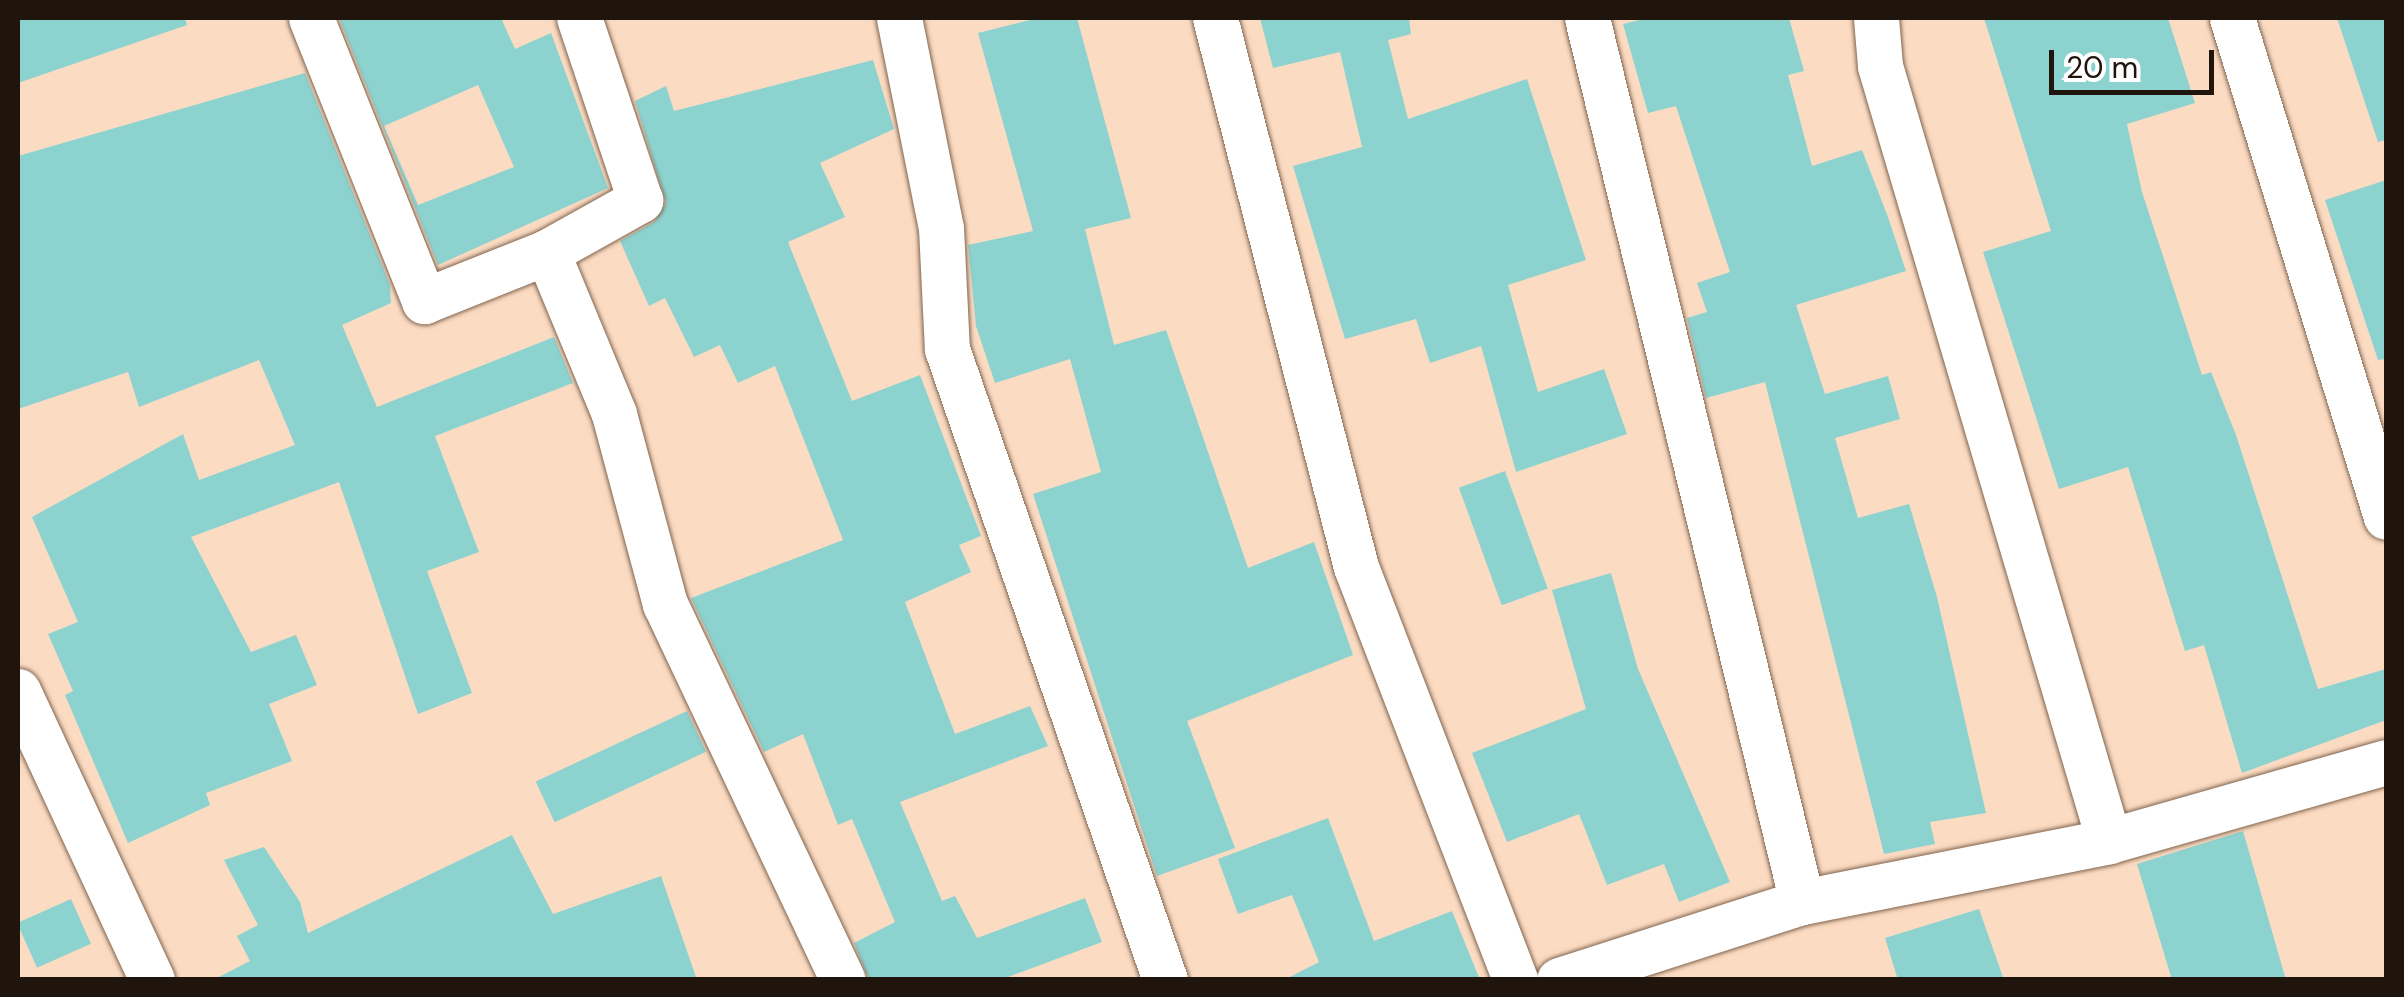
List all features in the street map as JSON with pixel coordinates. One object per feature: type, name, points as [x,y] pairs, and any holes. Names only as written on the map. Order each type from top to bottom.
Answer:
[{"type":"street","points":[[311,18],[424,301],[548,252],[640,200],[580,18]]},
{"type":"street","points":[[899,18],[941,228],[948,349],[1165,980]]},
{"type":"street","points":[[1215,18],[1356,567],[1516,980]]},
{"type":"street","points":[[1586,18],[1802,902]]},
{"type":"street","points":[[1876,18],[1880,66],[2110,841]]},
{"type":"street","points":[[2232,18],[2386,517]]},
{"type":"street","points":[[548,252],[614,414],[665,604],[843,980]]},
{"type":"street","points":[[18,690],[152,980]]},
{"type":"street","points":[[1559,980],[1802,902],[2110,841],[2386,762]]},
{"type":"building","points":[[18,18],[185,18],[187,25],[18,83]]},
{"type":"building","points":[[339,18],[501,18],[515,49],[551,33],[608,188],[438,265]],"holes":[[[478,85],[514,167],[418,205],[384,126]]]},
{"type":"building","points":[[1038,18],[1077,18],[1131,218],[1085,229],[1114,345],[1166,330],[1248,568],[1314,542],[1353,655],[1187,721],[1235,848],[1157,876],[1033,494],[1101,472],[1070,359],[995,383],[976,326],[968,245],[1033,231],[978,33]]},
{"type":"building","points":[[1260,18],[1409,18],[1411,34],[1388,40],[1408,119],[1527,79],[1586,260],[1508,285],[1538,392],[1604,369],[1627,434],[1516,472],[1481,346],[1430,363],[1416,319],[1345,339],[1293,166],[1362,147],[1340,52],[1273,68]]},
{"type":"building","points":[[1647,18],[1789,18],[1804,71],[1788,75],[1812,166],[1862,150],[1888,217],[1906,271],[1796,305],[1825,394],[1888,376],[1900,419],[1835,438],[1858,518],[1909,504],[1937,597],[1986,813],[1930,822],[1935,844],[1884,854],[1765,382],[1706,398],[1687,318],[1707,312],[1697,283],[1730,272],[1676,106],[1648,113],[1623,24]]},
{"type":"building","points":[[1984,18],[2168,18],[2195,103],[2127,124],[2142,192],[2202,375],[2211,372],[2236,435],[2318,689],[2386,669],[2386,720],[2242,773],[2204,645],[2185,651],[2128,467],[2059,489],[1983,252],[2051,231]]},
{"type":"building","points":[[2337,18],[2386,18],[2386,140],[2378,142]]},
{"type":"building","points":[[873,60],[894,129],[820,163],[845,217],[788,242],[852,401],[920,375],[981,536],[959,545],[971,572],[905,602],[955,734],[1030,706],[1048,746],[900,802],[942,901],[955,896],[977,938],[1085,898],[1102,942],[1000,980],[869,980],[854,943],[895,922],[852,819],[838,825],[803,734],[764,752],[691,598],[843,540],[775,366],[738,383],[720,345],[694,357],[665,298],[649,306],[620,241],[654,222],[666,203],[635,101],[666,86],[674,111]]},
{"type":"building","points":[[305,73],[390,285],[391,303],[342,325],[377,407],[554,337],[573,383],[435,436],[479,552],[427,571],[472,693],[418,714],[339,482],[191,537],[251,652],[296,635],[317,685],[269,704],[292,761],[206,793],[210,805],[128,843],[65,695],[73,691],[48,634],[78,622],[32,517],[183,434],[199,480],[295,445],[259,360],[139,407],[128,372],[18,409],[18,156]]},
{"type":"building","points":[[2386,180],[2386,359],[2378,360],[2325,200]]},
{"type":"building","points":[[1505,471],[1548,588],[1502,605],[1459,488]]},
{"type":"building","points":[[1611,573],[1638,669],[1730,882],[1679,902],[1664,864],[1607,885],[1579,814],[1507,842],[1472,753],[1586,709],[1552,590]]},
{"type":"building","points":[[687,711],[706,752],[555,822],[536,782]]},
{"type":"building","points":[[1328,818],[1374,941],[1452,911],[1480,980],[1284,980],[1319,962],[1292,895],[1238,914],[1218,859]]},
{"type":"building","points":[[2243,831],[2286,980],[2172,980],[2137,864]]},
{"type":"building","points":[[512,835],[553,914],[661,876],[697,980],[213,980],[250,961],[237,936],[258,925],[224,860],[264,847],[300,902],[308,933]]},
{"type":"building","points":[[71,899],[91,944],[37,968],[18,923]]},
{"type":"building","points":[[1979,909],[2004,980],[1898,980],[1885,938]]}]
